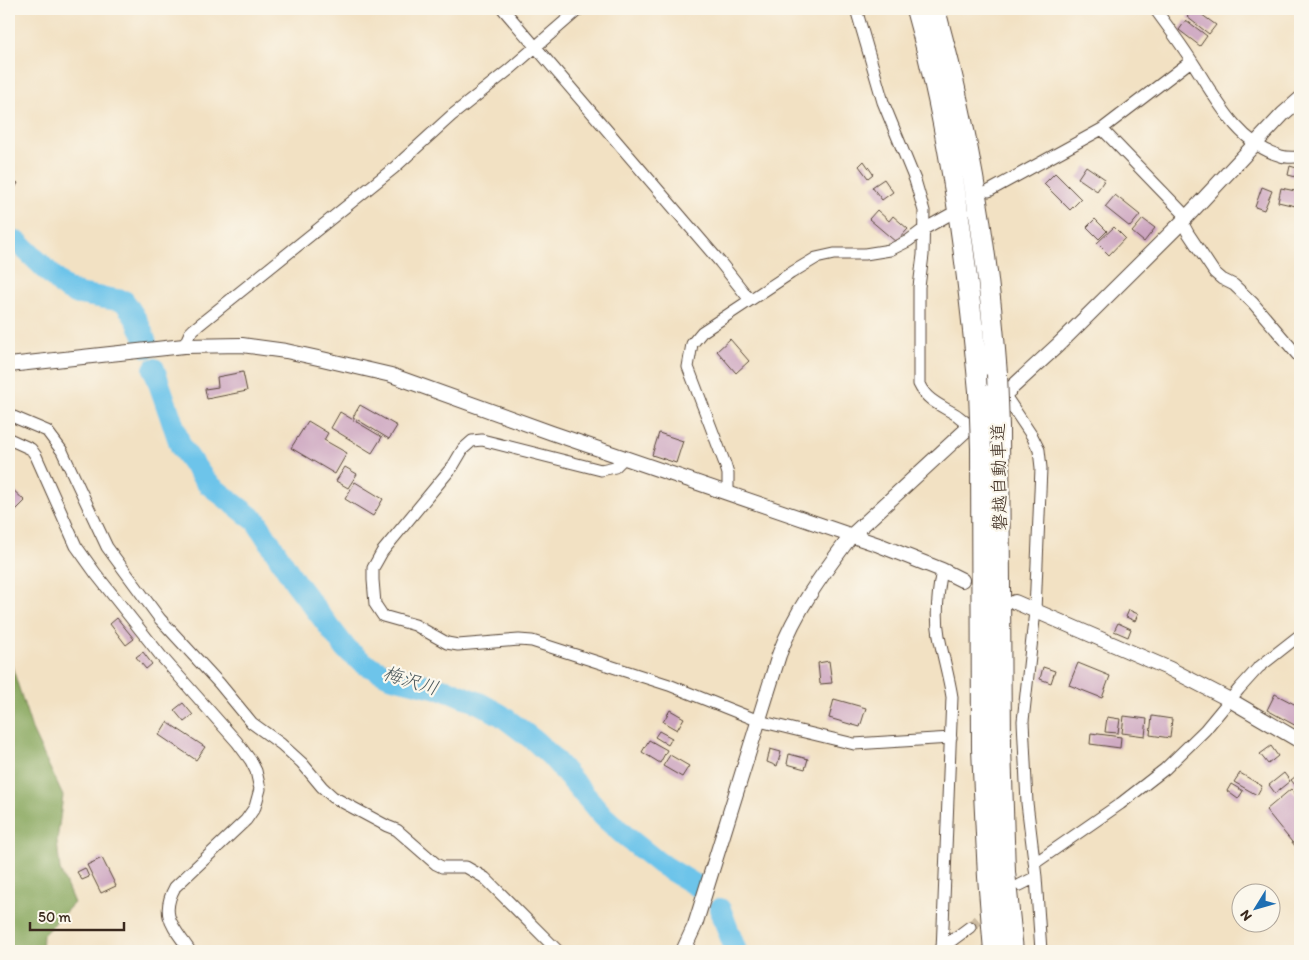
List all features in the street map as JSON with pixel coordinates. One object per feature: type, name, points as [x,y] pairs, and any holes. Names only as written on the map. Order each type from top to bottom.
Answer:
[{"type":"highway","name":"磐越自動車道","points":[[916,9],[928,51],[948,148],[967,268],[979,391],[981,448],[982,758],[994,951]]},
{"type":"highway","name":"磐越自動車道","points":[[935,9],[957,97],[986,256],[997,374],[1001,746],[1005,872],[1014,951]]},
{"type":"street","points":[[503,9],[720,262],[750,300]]},
{"type":"street","points":[[184,346],[194,329],[394,168],[451,116],[535,48],[579,9]]},
{"type":"street","points":[[856,9],[883,102],[908,162],[924,210],[923,255],[919,287],[919,384],[925,396],[956,414],[970,426]]},
{"type":"street","points":[[1155,9],[1238,130],[1256,144],[1281,157],[1300,158]]},
{"type":"street","points":[[989,191],[1102,129],[1191,60]]},
{"type":"street","points":[[683,951],[695,925],[787,634],[810,593],[851,536],[1058,346],[1185,220],[1300,98]]},
{"type":"street","points":[[1102,129],[1185,220],[1188,234],[1214,272],[1253,303],[1300,358]]},
{"type":"street","points":[[728,493],[728,474],[688,368],[692,344],[702,332],[791,272],[816,258],[834,254],[865,254],[890,250],[908,241],[949,214]]},
{"type":"street","points":[[9,365],[184,346],[242,345],[286,351],[391,375],[624,458],[879,545],[962,580]]},
{"type":"street","points":[[1004,394],[1032,436],[1039,450],[1042,468],[1036,611],[1023,721],[1027,803],[1035,863],[1041,951]]},
{"type":"street","points":[[9,416],[47,431],[55,440],[67,460],[107,547],[160,620],[219,683],[252,723],[281,744],[302,763],[322,788],[333,797],[397,830],[436,864],[442,867],[466,868],[485,878],[558,951]]},
{"type":"street","points":[[9,439],[30,450],[36,456],[76,546],[161,656],[237,742],[256,771],[260,789],[256,807],[246,820],[175,887],[168,900],[167,912],[170,920],[190,951]]},
{"type":"street","points":[[624,458],[615,467],[601,470],[482,440],[468,443],[442,480],[376,561],[373,568],[373,580],[377,608],[383,616],[415,625],[447,643],[466,645],[520,640],[532,641],[669,685],[759,721],[854,744],[951,738]]},
{"type":"street","points":[[941,950],[952,697],[939,635],[937,609],[938,589],[942,570]]},
{"type":"street","points":[[1015,602],[1170,669],[1230,700],[1300,741]]},
{"type":"street","points":[[1035,863],[1165,770],[1205,730],[1258,668],[1300,635]]},
{"type":"street","points":[[1020,885],[1036,877]]},
{"type":"street","points":[[941,950],[970,927]]},
{"type":"green space","points":[[9,657],[33,732],[63,796],[57,841],[60,870],[74,903],[43,935],[42,951],[9,951]]},
{"type":"building","points":[[1194,9],[1216,25],[1209,34],[1187,17]]},
{"type":"building","points":[[1186,20],[1207,36],[1200,46],[1179,30]]},
{"type":"building","points":[[864,161],[873,174],[868,178],[859,166]]},
{"type":"building","points":[[1086,166],[1105,179],[1097,191],[1078,178]]},
{"type":"building","points":[[1290,166],[1300,169],[1300,178],[1288,175]]},
{"type":"building","points":[[1055,173],[1081,199],[1070,210],[1044,184]]},
{"type":"building","points":[[9,178],[18,183],[9,198]]},
{"type":"building","points":[[884,179],[893,192],[882,200],[872,187]]},
{"type":"building","points":[[1262,187],[1272,191],[1264,210],[1255,207]]},
{"type":"building","points":[[1281,188],[1300,192],[1300,207],[1278,202]]},
{"type":"building","points":[[1115,195],[1140,215],[1130,227],[1105,207]]},
{"type":"building","points":[[877,210],[889,221],[893,216],[908,229],[896,242],[869,219]]},
{"type":"building","points":[[1095,219],[1107,231],[1099,239],[1087,227]]},
{"type":"building","points":[[1143,219],[1155,228],[1144,242],[1132,232]]},
{"type":"building","points":[[1114,227],[1125,238],[1109,255],[1097,243]]},
{"type":"building","points":[[730,339],[749,361],[736,373],[717,351]]},
{"type":"building","points":[[243,372],[247,391],[207,399],[205,389],[218,387],[217,377]]},
{"type":"building","points":[[360,405],[397,426],[389,439],[353,417]]},
{"type":"building","points":[[340,412],[382,437],[372,453],[331,428]]},
{"type":"building","points":[[308,421],[328,433],[324,440],[347,453],[335,474],[291,448]]},
{"type":"building","points":[[659,433],[683,441],[676,463],[652,455]]},
{"type":"building","points":[[345,467],[357,474],[348,488],[336,481]]},
{"type":"building","points":[[355,482],[383,499],[373,516],[345,499]]},
{"type":"building","points":[[9,486],[25,501],[15,511],[9,505]]},
{"type":"building","points":[[1129,610],[1138,614],[1135,621],[1126,617]]},
{"type":"building","points":[[117,618],[134,639],[126,645],[110,624]]},
{"type":"building","points":[[1118,623],[1131,629],[1128,637],[1114,631]]},
{"type":"building","points":[[143,652],[152,664],[146,669],[136,657]]},
{"type":"building","points":[[829,661],[832,683],[820,684],[818,663]]},
{"type":"building","points":[[1078,663],[1110,676],[1102,698],[1069,685]]},
{"type":"building","points":[[1043,667],[1055,671],[1051,683],[1040,679]]},
{"type":"building","points":[[1275,694],[1300,707],[1300,728],[1267,710]]},
{"type":"building","points":[[834,699],[866,708],[860,727],[829,718]]},
{"type":"building","points":[[183,703],[193,715],[184,722],[174,710]]},
{"type":"building","points":[[670,710],[684,718],[677,730],[663,722]]},
{"type":"building","points":[[1124,716],[1147,719],[1145,736],[1122,733]]},
{"type":"building","points":[[1152,716],[1172,719],[1170,738],[1150,735]]},
{"type":"building","points":[[1107,717],[1120,719],[1118,733],[1105,732]]},
{"type":"building","points":[[167,722],[205,747],[196,760],[159,735]]},
{"type":"building","points":[[659,731],[672,738],[668,745],[655,737]]},
{"type":"building","points":[[1091,733],[1121,737],[1120,748],[1090,744]]},
{"type":"building","points":[[649,740],[667,750],[660,763],[642,752]]},
{"type":"building","points":[[1271,746],[1278,756],[1268,764],[1260,754]]},
{"type":"building","points":[[770,749],[781,752],[777,766],[767,762]]},
{"type":"building","points":[[789,754],[808,759],[805,769],[787,764]]},
{"type":"building","points":[[670,755],[689,766],[682,777],[663,766]]},
{"type":"building","points":[[1240,773],[1262,786],[1257,795],[1234,782]]},
{"type":"building","points":[[1284,773],[1290,781],[1275,793],[1269,785]]},
{"type":"building","points":[[1300,773],[1300,791],[1291,780]]},
{"type":"building","points":[[1231,784],[1243,791],[1238,799],[1227,791]]},
{"type":"building","points":[[1291,789],[1300,797],[1300,852],[1266,810]]},
{"type":"building","points":[[102,858],[116,886],[101,893],[87,865]]},
{"type":"building","points":[[85,868],[89,877],[82,880],[77,872]]},
{"type":"waterway","name":"梅沢川","points":[[9,238],[19,243],[65,288],[78,294],[124,301],[138,323],[147,347]]},
{"type":"waterway","name":"梅沢川","points":[[154,369],[181,447],[207,483],[256,521],[295,582],[347,650],[365,664],[389,676],[450,691],[501,715],[535,741],[552,757],[603,816],[624,835],[659,863],[697,886]]},
{"type":"waterway","name":"梅沢川","points":[[720,909],[736,951]]},
{"type":"tunnel","points":[[970,927],[992,908]]}]
